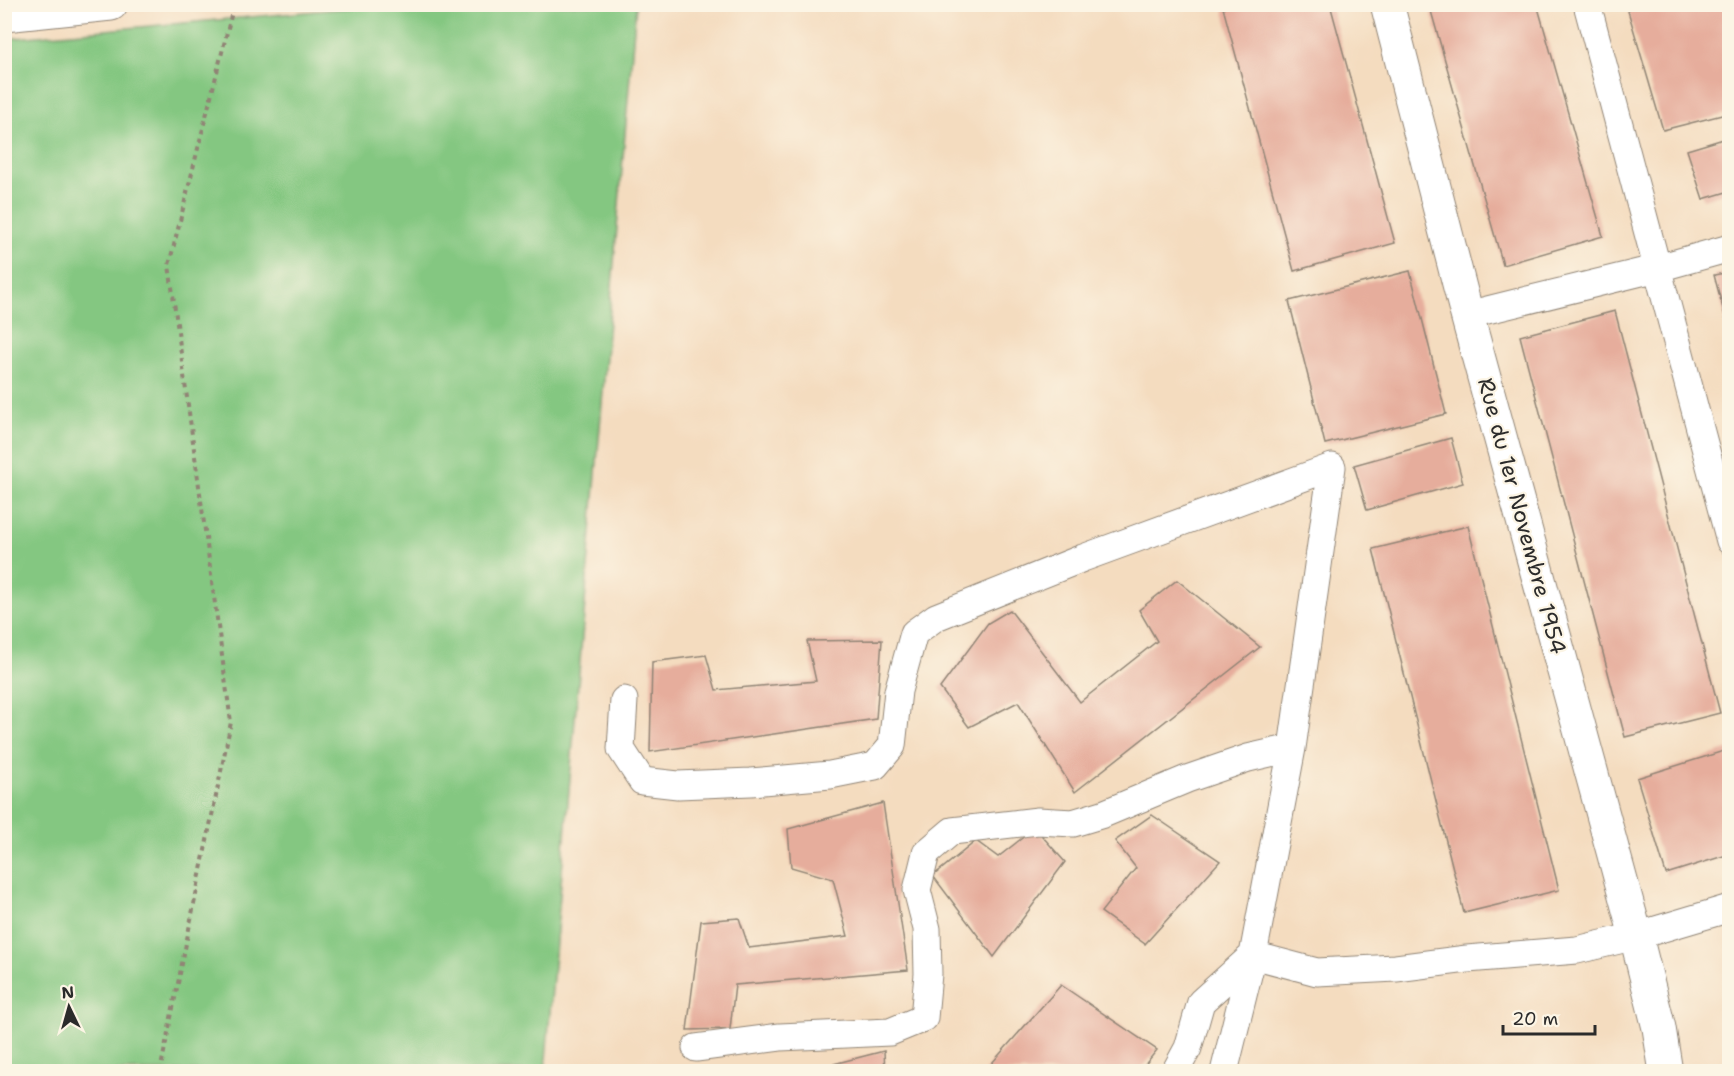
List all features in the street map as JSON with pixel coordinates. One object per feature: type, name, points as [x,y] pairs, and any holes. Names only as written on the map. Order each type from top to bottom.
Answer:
[{"type":"main road","points":[[4,15],[111,4]]},
{"type":"main road","name":"Rue du 1er Novembre 1954","points":[[1387,4],[1467,315],[1636,936],[1659,1028],[1666,1071]]},
{"type":"main road","name":"Rue du 1er Novembre 1954","points":[[1659,1028],[1685,1071]]},
{"type":"street","points":[[1587,4],[1730,541]]},
{"type":"street","points":[[1467,315],[1730,248]]},
{"type":"street","points":[[624,700],[621,749],[642,781],[678,785],[751,782],[830,775],[875,766],[892,746],[898,691],[914,633],[936,616],[1105,549],[1332,467],[1292,748],[1253,956],[1224,1071]]},
{"type":"street","points":[[696,1048],[780,1037],[890,1032],[924,1018],[928,974],[927,929],[917,890],[926,853],[952,831],[1038,821],[1073,823],[1103,814],[1187,779],[1248,758],[1292,748]]},
{"type":"street","points":[[1253,956],[1317,972],[1396,968],[1467,959],[1577,950],[1636,936],[1730,908]]},
{"type":"street","points":[[1175,1071],[1188,1048],[1201,1002],[1253,956]]},
{"type":"path","points":[[160,1071],[231,722],[169,265],[234,4]]},
{"type":"green space","points":[[383,5],[636,5],[545,1071],[5,1071],[5,39]]},
{"type":"building","points":[[1222,4],[1330,4],[1395,243],[1294,271]]},
{"type":"building","points":[[1429,4],[1537,4],[1603,236],[1503,265]]},
{"type":"building","points":[[1626,4],[1730,4],[1730,113],[1663,130]]},
{"type":"building","points":[[1730,137],[1730,191],[1703,199],[1687,150]]},
{"type":"building","points":[[1410,271],[1446,414],[1325,444],[1289,301]]},
{"type":"building","points":[[1730,272],[1730,331],[1729,331],[1714,275]]},
{"type":"building","points":[[1615,311],[1720,713],[1625,737],[1520,336]]},
{"type":"building","points":[[1451,438],[1463,483],[1367,510],[1354,465]]},
{"type":"building","points":[[1468,526],[1559,890],[1464,913],[1373,549]]},
{"type":"building","points":[[1177,580],[1260,647],[1075,792],[1018,702],[969,727],[940,688],[988,623],[1010,610],[1080,702],[1157,641],[1139,610]]},
{"type":"building","points":[[882,640],[876,719],[650,752],[652,662],[706,655],[716,690],[816,681],[807,641]]},
{"type":"building","points":[[1730,749],[1730,854],[1666,874],[1637,778]]},
{"type":"building","points":[[883,803],[908,970],[735,985],[730,1029],[687,1030],[701,921],[739,918],[749,948],[848,936],[833,879],[791,867],[788,829]]},
{"type":"building","points":[[1152,815],[1220,861],[1145,944],[1101,912],[1136,868],[1115,841]]},
{"type":"building","points":[[1035,828],[1065,862],[994,957],[933,876],[976,841],[998,857]]},
{"type":"building","points":[[1061,985],[1157,1050],[1139,1072],[984,1072]]},
{"type":"building","points":[[884,1051],[885,1072],[806,1072],[806,1071]]}]
